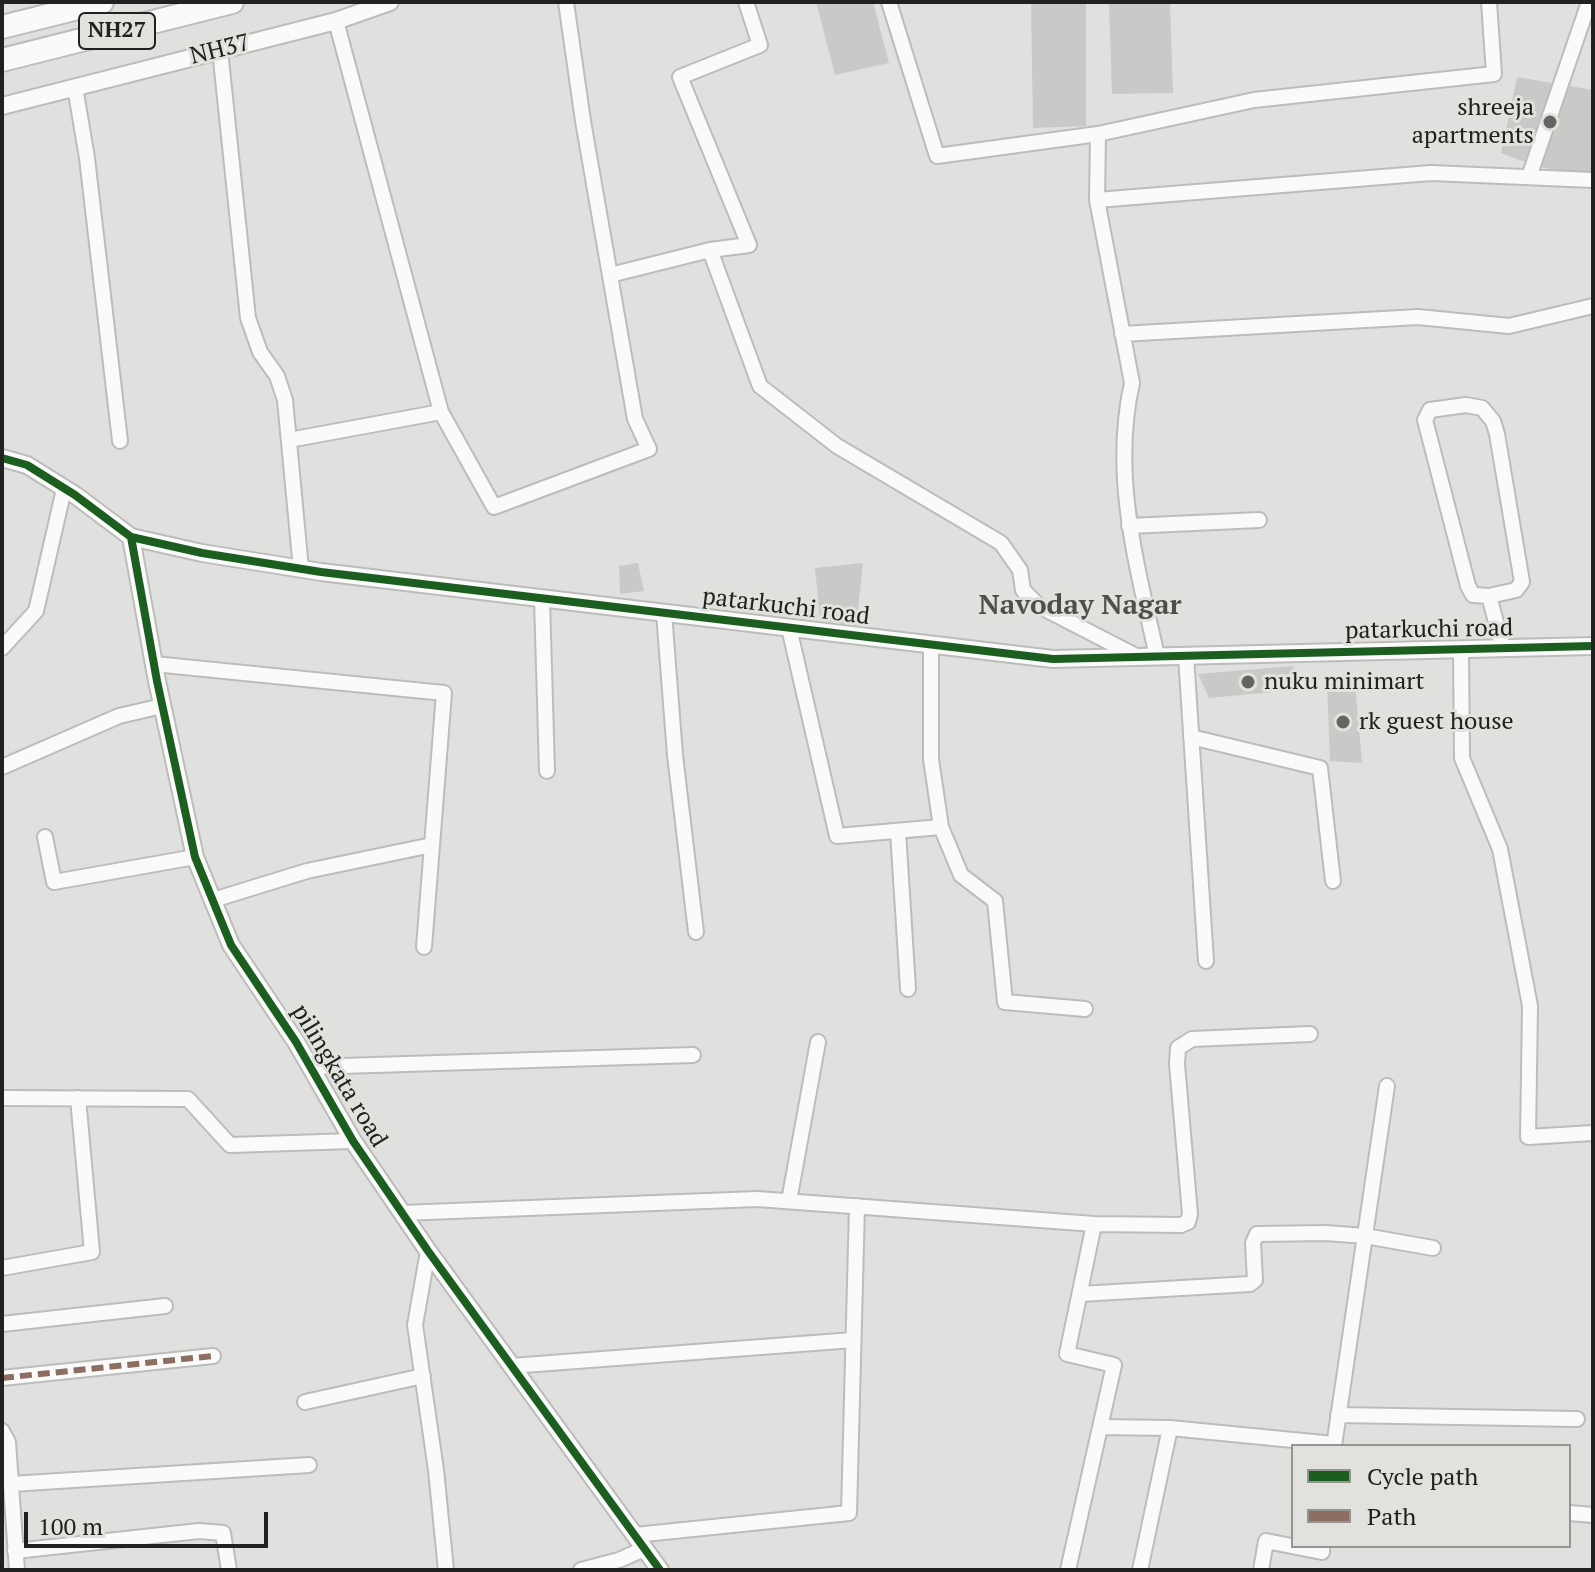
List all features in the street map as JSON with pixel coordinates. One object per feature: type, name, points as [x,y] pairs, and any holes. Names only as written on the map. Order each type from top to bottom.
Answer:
[{"type":"highway","name":"NH27","points":[[2,27],[102,2]]},
{"type":"highway","name":"NH27","points":[[2,60],[232,2]]},
{"type":"street","name":"NH37","points":[[2,106],[336,21],[390,2]]},
{"type":"street","points":[[336,21],[441,412],[494,507],[649,449],[635,419],[566,2]]},
{"type":"street","points":[[610,275],[710,250],[749,245],[680,77],[760,45],[746,2]]},
{"type":"street","points":[[889,2],[937,156],[1098,134],[1254,100],[1494,74],[1489,2]]},
{"type":"street","points":[[1529,177],[1589,2]]},
{"type":"street","points":[[220,50],[248,318],[260,352],[277,376],[285,400],[301,569]]},
{"type":"street","points":[[75,87],[87,158],[120,441]]},
{"type":"street","points":[[1098,134],[1097,200],[1132,383],[1126,410],[1123,465],[1129,526],[1157,656]]},
{"type":"street","points":[[1097,200],[1431,173],[1593,180]]},
{"type":"street","points":[[710,250],[760,386],[837,446],[1001,543],[1020,570],[1023,590],[1039,606],[1138,657]]},
{"type":"street","points":[[1122,334],[1418,317],[1509,326],[1593,306]]},
{"type":"street","points":[[1466,405],[1482,408],[1493,421],[1522,582],[1516,590],[1489,596],[1473,595],[1468,586],[1425,420],[1430,410],[1466,405]]},
{"type":"street","points":[[289,440],[441,412]]},
{"type":"street","name":"patarkuchi road","points":[[2,458],[27,465],[131,537],[202,553],[301,569],[931,645],[1053,659],[1593,646]]},
{"type":"street","points":[[2,648],[36,611],[64,489]]},
{"type":"street","points":[[1129,526],[1259,520]]},
{"type":"street","name":"pilingkata road","points":[[131,537],[162,706],[195,857],[231,945],[310,1067],[353,1141],[428,1251],[660,1570]]},
{"type":"street","points":[[1489,596],[1503,648]]},
{"type":"street","points":[[542,599],[547,771]]},
{"type":"street","points":[[664,613],[675,755],[696,932]]},
{"type":"street","points":[[789,628],[837,836],[941,827]]},
{"type":"street","points":[[931,645],[931,759],[941,827],[961,875],[995,901],[1005,1002],[1085,1009]]},
{"type":"street","points":[[1461,649],[1462,758],[1500,849],[1530,1006],[1528,1137],[1593,1133]]},
{"type":"street","points":[[1186,656],[1206,961]]},
{"type":"street","points":[[154,664],[444,693],[424,947]]},
{"type":"street","points":[[2,767],[119,716],[162,706]]},
{"type":"street","points":[[1191,737],[1320,768],[1333,881]]},
{"type":"street","points":[[898,831],[908,989]]},
{"type":"street","points":[[45,837],[54,882],[195,857]]},
{"type":"street","points":[[213,900],[307,871],[432,845]]},
{"type":"street","points":[[402,1213],[743,1199],[1094,1224],[1181,1225],[1188,1222],[1190,1214],[1178,1048],[1192,1039],[1310,1034]]},
{"type":"street","points":[[789,1201],[818,1042]]},
{"type":"street","points":[[310,1067],[693,1055]]},
{"type":"street","points":[[1334,1444],[1387,1086]]},
{"type":"street","points":[[2,1098],[188,1099],[230,1145],[353,1141]]},
{"type":"street","points":[[2,1268],[92,1252],[78,1098]]},
{"type":"street","points":[[581,1570],[619,1560],[639,1542],[849,1513],[857,1206]]},
{"type":"street","points":[[1068,1570],[1114,1365],[1067,1354],[1094,1224]]},
{"type":"street","points":[[1080,1294],[1250,1284],[1255,1280],[1253,1243],[1257,1234],[1365,1236],[1433,1248]]},
{"type":"street","points":[[428,1251],[415,1325],[446,1570]]},
{"type":"street","points":[[2,1324],[165,1306]]},
{"type":"street","points":[[511,1366],[853,1340]]},
{"type":"street","points":[[2,1378],[213,1356]]},
{"type":"street","points":[[305,1402],[423,1376]]},
{"type":"street","points":[[1338,1415],[1577,1419]]},
{"type":"street","points":[[1100,1427],[1170,1428],[1324,1444]]},
{"type":"street","points":[[1140,1570],[1170,1428]]},
{"type":"street","points":[[4,1438],[11,1484],[17,1570]]},
{"type":"street","points":[[11,1484],[309,1465]]},
{"type":"street","points":[[1571,1513],[1593,1515]]},
{"type":"street","points":[[15,1551],[199,1531],[223,1533],[229,1570]]},
{"type":"street","points":[[1261,1570],[1266,1541],[1291,1546]]},
{"type":"street","points":[[1302,1548],[1322,1552],[1322,1548]]},
{"type":"building","points":[[816,2],[873,2],[889,63],[835,75]]},
{"type":"building","points":[[1031,2],[1086,2],[1086,126],[1033,128]]},
{"type":"building","points":[[1109,2],[1170,2],[1173,93],[1112,94]]},
{"type":"building","name":"shreeja apartments","points":[[1517,77],[1593,90],[1591,175],[1539,167],[1501,153]]},
{"type":"building","points":[[638,563],[644,591],[620,594],[619,566]]},
{"type":"building","points":[[863,563],[856,628],[820,619],[815,568]]},
{"type":"building","name":"nuku minimart","points":[[1293,666],[1295,690],[1209,698],[1198,674]]},
{"type":"building","name":"rk guest house","points":[[1327,682],[1355,683],[1362,763],[1330,761]]},
{"type":"marked path","points":[[2,1378],[213,1356]]},
{"type":"cycle path","points":[[2,458],[27,465],[75,495],[131,537],[202,553],[321,572],[1053,659],[1593,646]]},
{"type":"cycle path","points":[[131,537],[157,681],[195,857],[231,945],[296,1042],[353,1141],[428,1251],[660,1570]]},
{"type":"place","name":"shreeja apartments","points":[[1550,122]]},
{"type":"place","name":"nuku minimart","points":[[1248,682]]},
{"type":"place","name":"rk guest house","points":[[1343,722]]},
{"type":"district","name":"Navoday Nagar","points":[[1080,606]]}]
